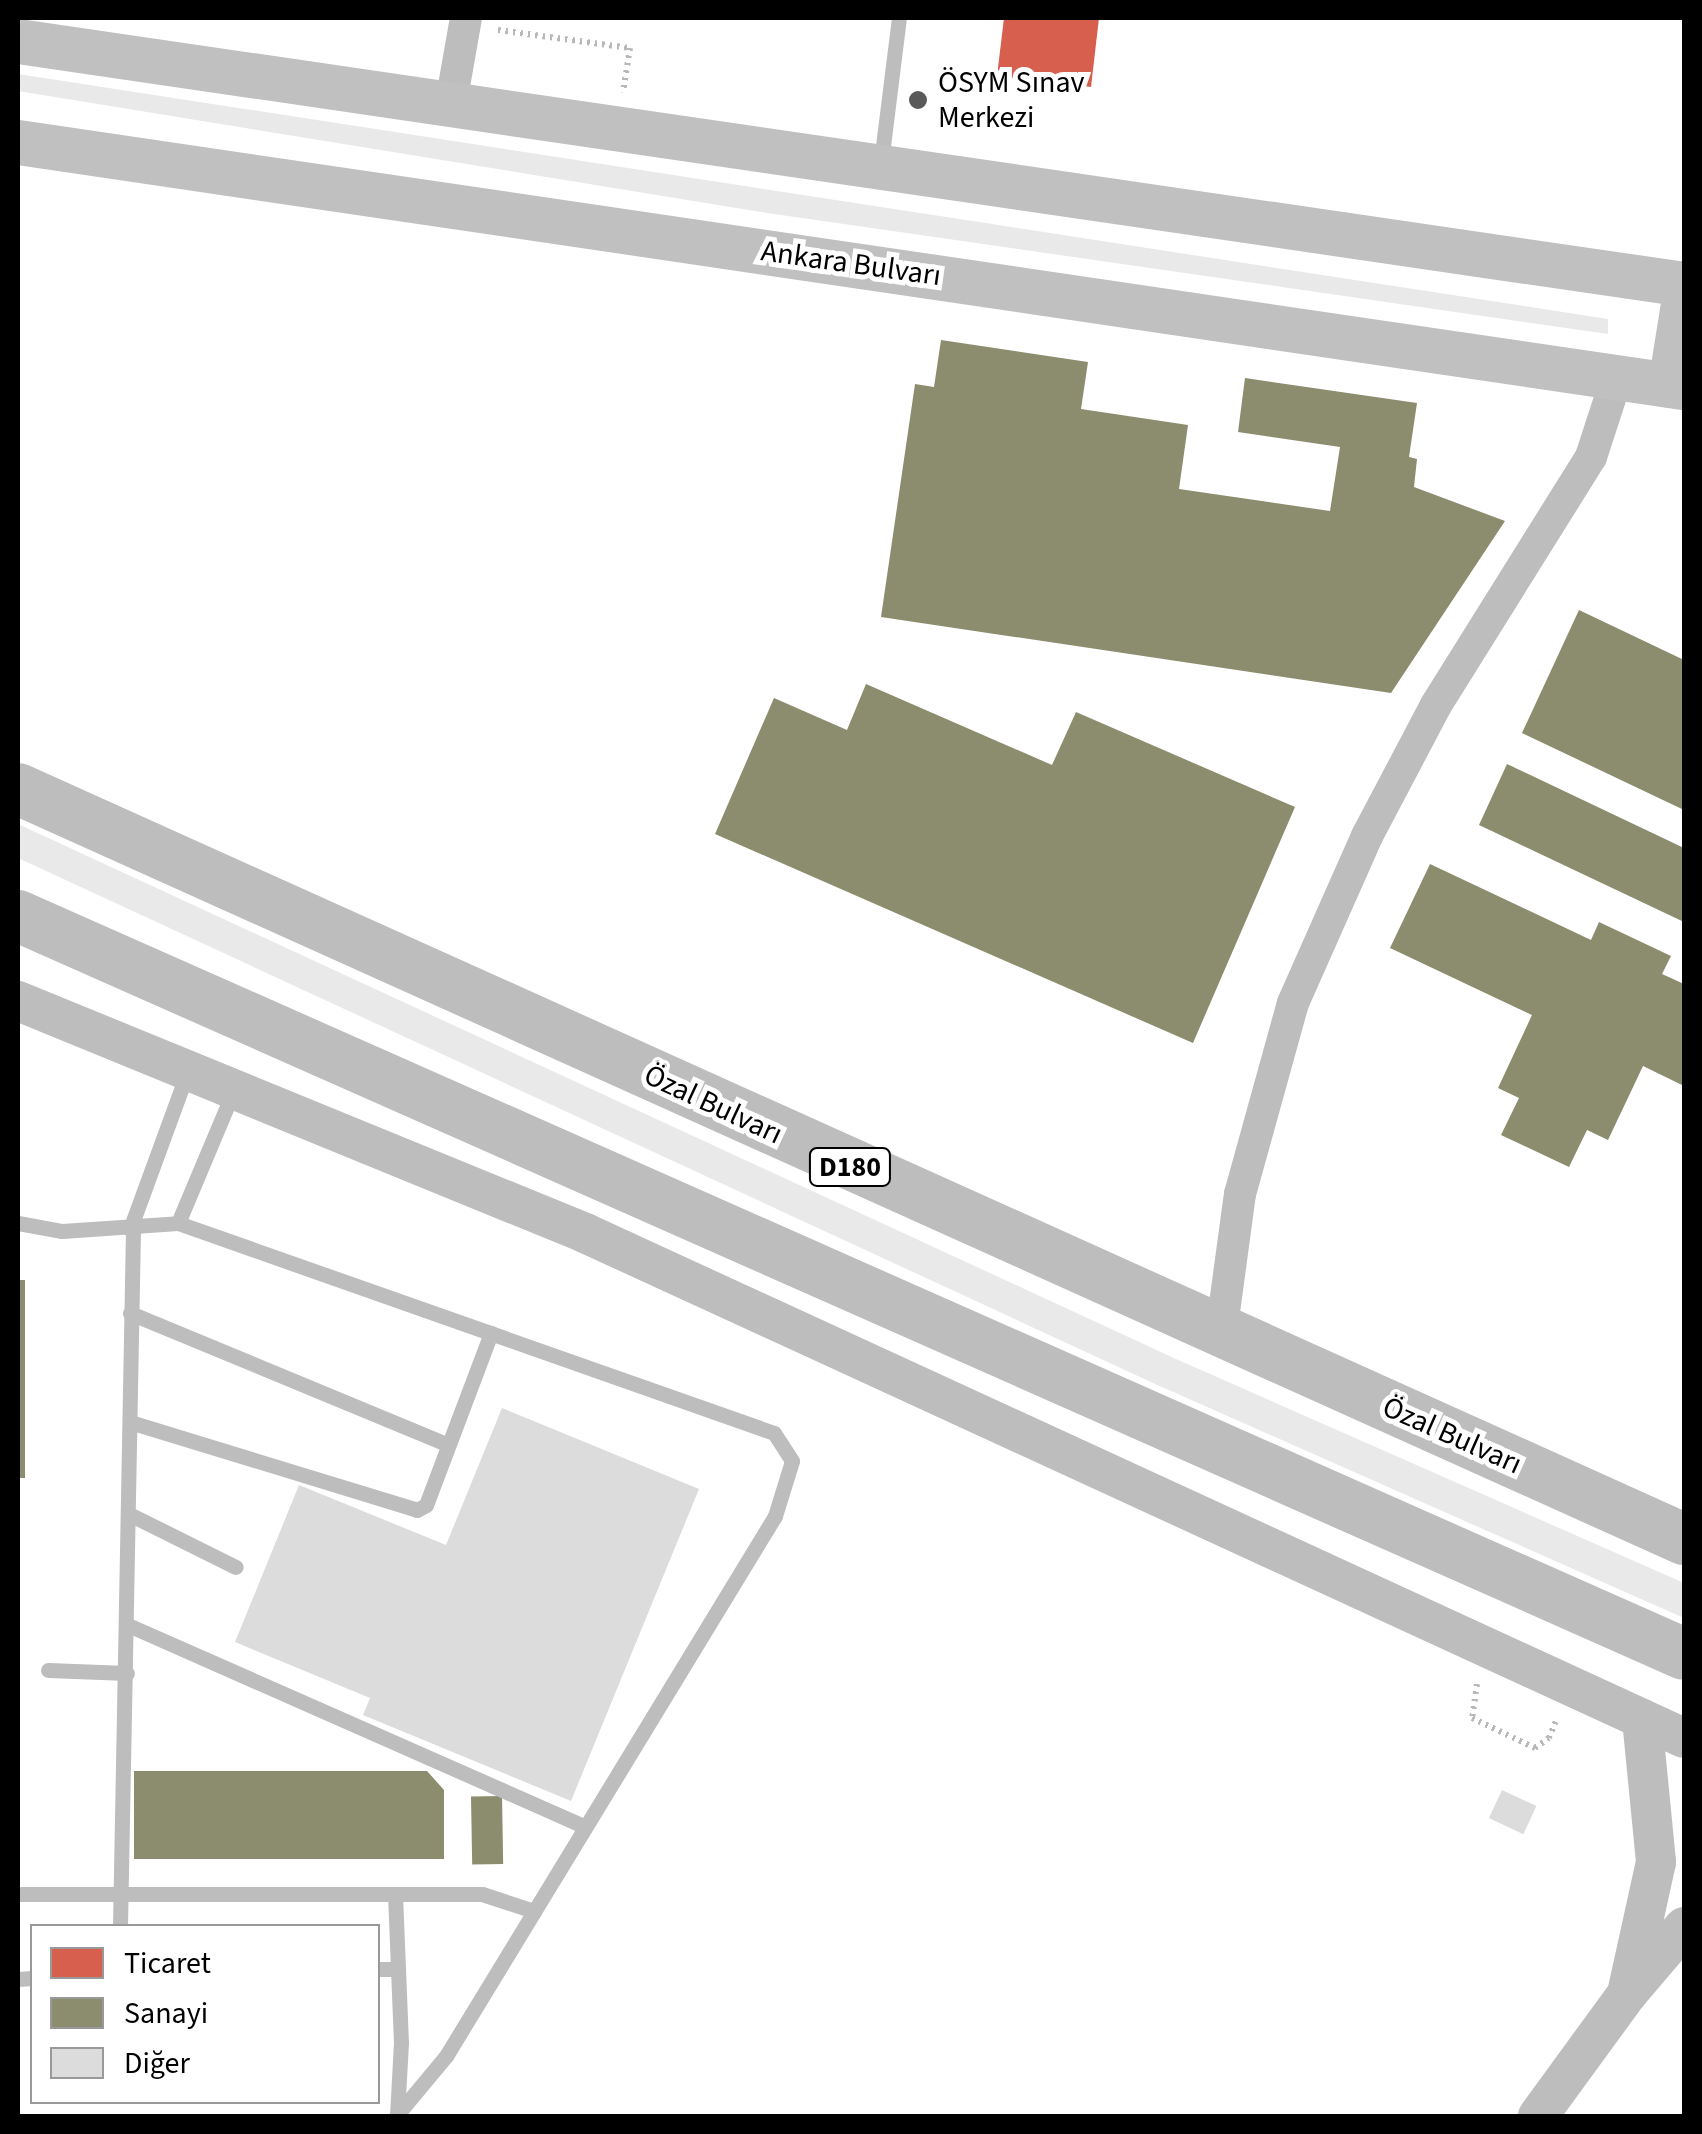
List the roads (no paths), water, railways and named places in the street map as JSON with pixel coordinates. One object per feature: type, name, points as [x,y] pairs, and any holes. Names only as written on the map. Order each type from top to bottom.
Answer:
[{"type":"highway","name":"D180","points":[[18,761],[130,838]]},
{"type":"highway","name":"Özal Bulvarı","points":[[18,790],[1220,1334],[1684,1539]]},
{"type":"highway","points":[[18,916],[1684,1654]]},
{"type":"highway","points":[[18,934],[76,943]]},
{"type":"main road","points":[[18,42],[1684,284]]},
{"type":"main road","name":"Ankara Bulvarı","points":[[18,142],[1677,386]]},
{"type":"main road","points":[[1677,386],[1684,298]]},
{"type":"street","points":[[451,102],[466,18]]},
{"type":"street","points":[[1220,1334],[1240,1194],[1292,1004],[1367,836],[1436,705],[1591,457],[1617,377]]},
{"type":"street","points":[[18,1001],[585,1233],[1684,1738]]},
{"type":"street","points":[[1627,1994],[1656,1862],[1642,1718]]},
{"type":"street","points":[[1538,2116],[1627,1994],[1684,1927]]},
{"type":"lane","points":[[880,166],[899,18]]},
{"type":"lane","points":[[120,1924],[130,1514],[131,1229],[188,1070]]},
{"type":"lane","points":[[178,1223],[235,1088]]},
{"type":"lane","points":[[18,1223],[62,1232],[178,1223],[774,1432],[792,1460],[775,1516],[446,2056],[397,2116]]},
{"type":"lane","points":[[130,1313],[448,1445]]},
{"type":"lane","points":[[130,1422],[408,1510],[426,1504],[491,1333]]},
{"type":"lane","points":[[130,1514],[236,1567]]},
{"type":"lane","points":[[128,1625],[585,1826]]},
{"type":"lane","points":[[48,1670],[127,1674]]},
{"type":"lane","points":[[18,1894],[482,1894],[534,1911]]},
{"type":"lane","points":[[394,1894],[397,2116]]},
{"type":"lane","points":[[380,1969],[398,1968]]},
{"type":"place","name":"ÖSYM Sınav Merkezi","points":[[918,100]]}]
